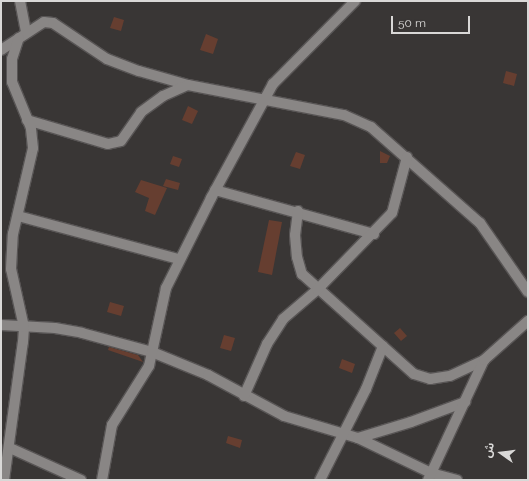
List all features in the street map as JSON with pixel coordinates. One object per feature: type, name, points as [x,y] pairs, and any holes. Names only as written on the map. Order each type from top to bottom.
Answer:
[{"type":"street","points":[[4,480],[10,448],[24,327],[11,269],[13,234],[33,148],[31,128],[12,82],[10,71],[22,35],[20,1]]},
{"type":"street","points":[[102,480],[112,425],[149,366],[158,317],[166,288],[179,259],[215,190],[264,98],[288,66],[355,1]]},
{"type":"street","points":[[1,50],[44,22],[53,23],[107,59],[188,85],[264,98],[344,115],[371,127],[407,157],[480,223],[528,292]]},
{"type":"street","points":[[27,120],[108,144],[121,141],[141,112],[163,96],[188,85]]},
{"type":"street","points":[[244,396],[278,326],[374,234],[392,213],[407,157]]},
{"type":"street","points":[[215,190],[298,211],[374,234]]},
{"type":"street","points":[[298,211],[295,235],[297,257],[302,274],[317,290],[414,374],[430,379],[450,376],[484,360],[528,321]]},
{"type":"street","points":[[18,216],[179,259]]},
{"type":"street","points":[[1,325],[82,333],[152,352],[208,375],[244,396],[284,416],[358,438],[430,476],[457,480]]},
{"type":"street","points":[[320,480],[366,389],[383,346]]},
{"type":"street","points":[[430,476],[484,360]]},
{"type":"street","points":[[358,438],[411,422],[465,402]]},
{"type":"street","points":[[10,448],[81,480]]},
{"type":"building","points":[[114,17],[124,20],[121,31],[110,28]]},
{"type":"building","points":[[206,34],[218,39],[213,54],[200,50]]},
{"type":"building","points":[[506,71],[517,74],[514,86],[503,83]]},
{"type":"building","points":[[188,106],[198,111],[192,124],[182,120]]},
{"type":"building","points":[[380,151],[390,156],[387,163],[380,163]]},
{"type":"building","points":[[296,152],[305,155],[300,169],[290,166]]},
{"type":"building","points":[[173,156],[182,159],[179,167],[170,164]]},
{"type":"building","points":[[166,179],[180,183],[178,190],[163,186]]},
{"type":"building","points":[[141,180],[167,188],[155,215],[145,211],[149,198],[135,192]]},
{"type":"building","points":[[269,220],[282,222],[272,275],[258,272]]},
{"type":"building","points":[[110,302],[124,306],[121,316],[107,312]]},
{"type":"building","points":[[400,328],[407,336],[401,341],[394,333]]},
{"type":"building","points":[[224,335],[235,338],[231,351],[220,348]]},
{"type":"building","points":[[109,347],[138,355],[143,362],[108,350]]},
{"type":"building","points":[[342,359],[355,364],[352,373],[339,368]]},
{"type":"building","points":[[228,436],[242,440],[240,448],[226,443]]}]
